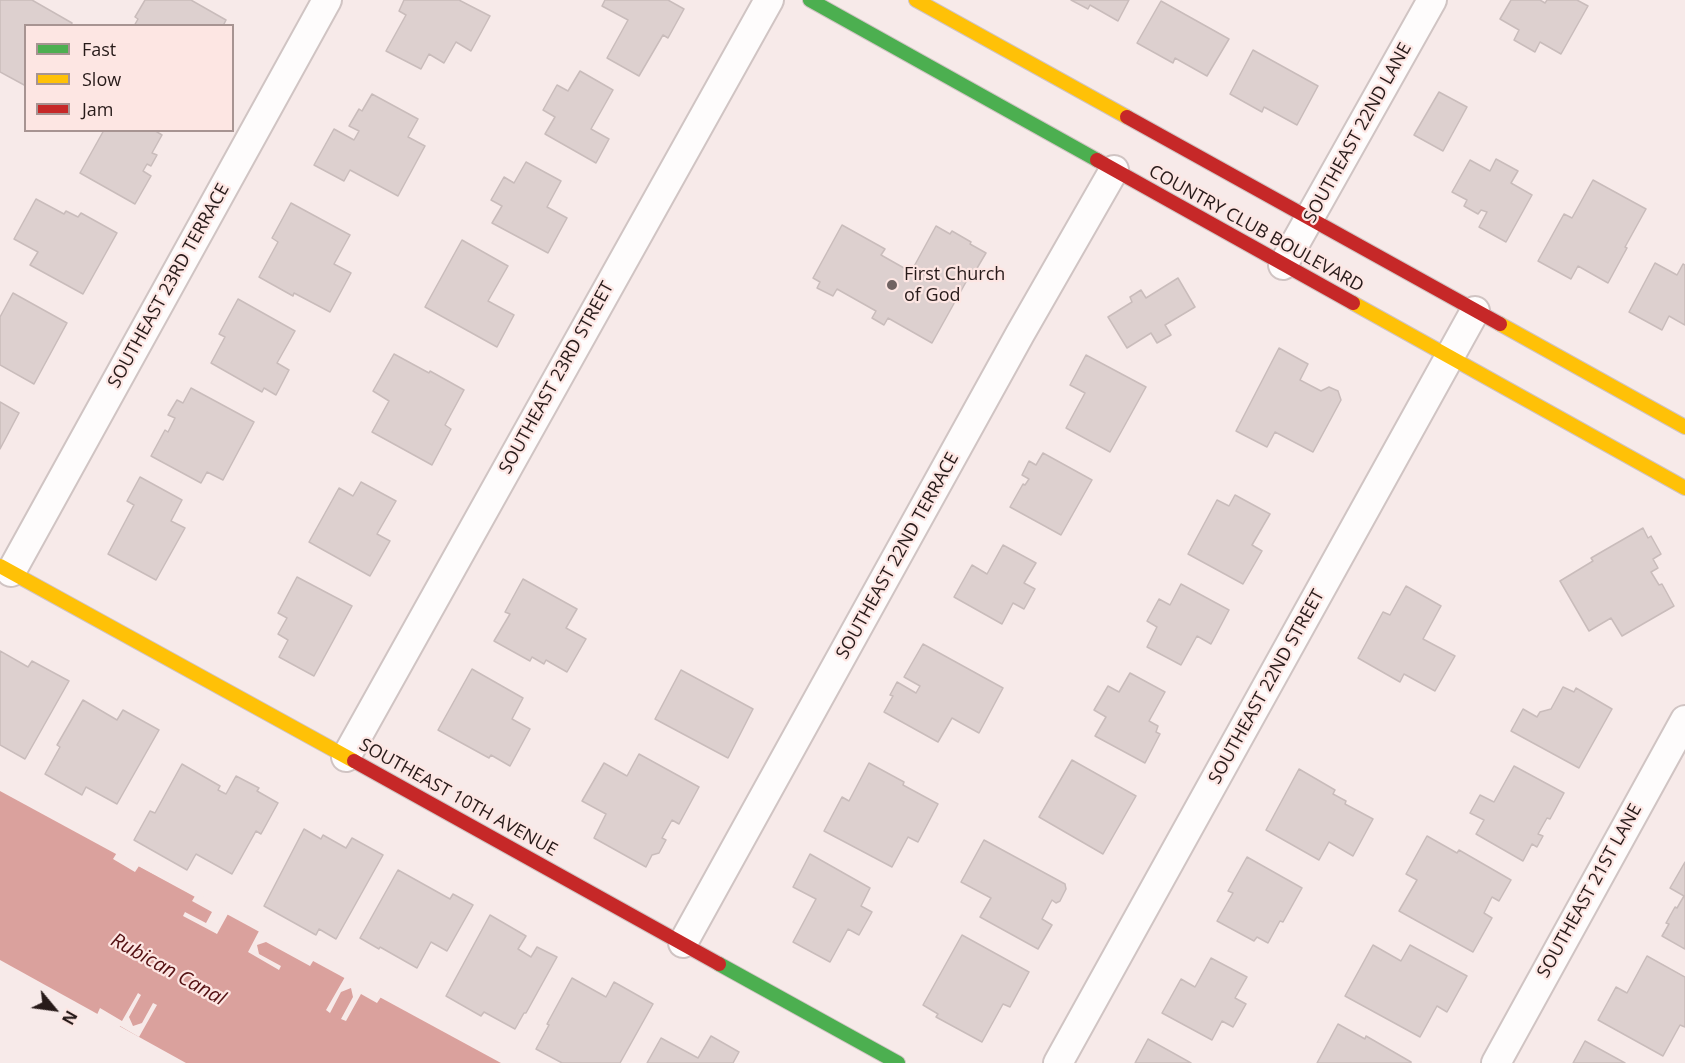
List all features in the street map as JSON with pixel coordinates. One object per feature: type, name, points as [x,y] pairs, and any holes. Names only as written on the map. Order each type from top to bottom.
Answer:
[{"type":"main road","name":"COUNTRY CLUB BOULEVARD","points":[[810,0],[1685,488]]},
{"type":"main road","name":"COUNTRY CLUB BOULEVARD","points":[[916,0],[1685,427]]},
{"type":"main road","name":"SOUTHEAST 10TH AVENUE","points":[[5,569],[898,1063]]},
{"type":"street","name":"SOUTHEAST 23RD TERRACE","points":[[5,569],[327,0]]},
{"type":"street","name":"SOUTHEAST 23RD STREET","points":[[346,757],[768,0]]},
{"type":"street","name":"SOUTHEAST 22ND LANE","points":[[1284,265],[1432,0]]},
{"type":"street","name":"SOUTHEAST 22ND TERRACE","points":[[683,943],[1114,170]]},
{"type":"street","name":"SOUTHEAST 22ND STREET","points":[[1058,1063],[1476,311]]},
{"type":"street","name":"SOUTHEAST 21ST LANE","points":[[1496,1063],[1685,720]]},
{"type":"water","name":"Rubican Canal","points":[[0,791],[501,1063],[186,1063],[0,960]]},
{"type":"pier","points":[[118,851],[235,914],[234,917],[228,914],[217,934],[183,916],[185,912],[206,923],[212,912],[192,901],[195,896],[139,866],[135,872],[113,859]]},
{"type":"pier","points":[[242,918],[315,958],[310,966],[266,942],[257,945],[259,954],[281,966],[279,970],[248,952],[259,931],[240,920]]},
{"type":"pier","points":[[345,977],[383,994],[377,1003],[361,994],[346,1021],[341,1019],[353,997],[351,988],[341,992],[330,1013],[326,1010]]},
{"type":"pier","points":[[138,993],[141,995],[129,1017],[133,1026],[142,1023],[153,1003],[157,1005],[139,1037],[120,1026],[118,1029],[96,1017],[100,1008],[122,1021]]},
{"type":"building","points":[[0,0],[32,0],[72,23],[24,24],[24,85],[0,72]]},
{"type":"building","points":[[145,0],[191,0],[226,20],[224,24],[135,24],[138,19],[135,17]]},
{"type":"building","points":[[404,0],[459,0],[490,16],[471,51],[456,42],[444,63],[429,54],[421,69],[386,51],[406,15],[399,11]]},
{"type":"building","points":[[605,0],[668,0],[684,9],[668,38],[663,35],[639,76],[607,58],[628,20],[602,6]]},
{"type":"building","points":[[1071,0],[1129,0],[1118,21],[1090,5],[1088,9]]},
{"type":"building","points":[[1511,0],[1540,0],[1545,3],[1547,0],[1577,0],[1588,6],[1561,54],[1540,42],[1535,52],[1514,40],[1519,30],[1500,19]]},
{"type":"building","points":[[1161,1],[1229,39],[1207,76],[1175,58],[1173,63],[1137,43]]},
{"type":"building","points":[[1253,50],[1318,86],[1297,125],[1264,107],[1262,112],[1230,94]]},
{"type":"building","points":[[580,71],[613,90],[591,129],[609,139],[596,163],[545,134],[555,117],[543,110],[557,85],[568,91]]},
{"type":"building","points":[[1439,92],[1467,107],[1443,151],[1414,135]]},
{"type":"building","points":[[372,94],[418,119],[408,137],[425,146],[398,196],[350,170],[344,181],[314,165],[334,129],[354,140],[359,131],[349,126],[359,109],[362,111]]},
{"type":"building","points":[[103,132],[157,132],[162,135],[152,153],[157,155],[151,166],[147,164],[143,171],[151,176],[135,204],[80,173]]},
{"type":"building","points":[[1496,159],[1518,171],[1511,183],[1532,195],[1506,242],[1479,227],[1487,212],[1481,210],[1478,214],[1464,206],[1467,200],[1452,192],[1470,160],[1490,171]]},
{"type":"building","points":[[526,162],[561,181],[547,207],[567,218],[548,253],[492,223],[502,206],[491,200],[504,177],[514,183]]},
{"type":"building","points":[[1593,180],[1646,209],[1608,283],[1578,266],[1571,279],[1538,261],[1564,214],[1572,218]]},
{"type":"building","points":[[36,199],[64,214],[66,211],[78,217],[81,213],[117,233],[83,294],[30,265],[38,252],[14,239]]},
{"type":"building","points":[[291,203],[350,235],[334,264],[351,273],[330,312],[294,293],[293,296],[259,277],[278,242],[272,238]]},
{"type":"building","name":"First Church of God","points":[[842,225],[885,249],[881,255],[911,272],[936,226],[950,234],[952,231],[986,253],[973,275],[971,273],[932,343],[888,318],[884,325],[872,318],[876,311],[837,289],[833,296],[817,288],[820,282],[813,278]]},
{"type":"building","points":[[462,240],[508,266],[488,301],[514,315],[497,347],[425,307]]},
{"type":"building","points":[[1655,263],[1677,275],[1683,264],[1685,265],[1685,325],[1669,316],[1662,330],[1629,312]]},
{"type":"building","points":[[1178,278],[1195,307],[1165,325],[1171,335],[1157,343],[1151,333],[1127,348],[1108,317],[1132,302],[1130,297],[1141,290],[1146,298]]},
{"type":"building","points":[[13,293],[67,323],[34,384],[0,365],[0,317]]},
{"type":"building","points":[[238,299],[295,331],[277,363],[289,370],[276,395],[264,388],[262,392],[211,363],[225,337],[219,334]]},
{"type":"building","points":[[1279,348],[1308,364],[1300,380],[1321,391],[1329,387],[1338,391],[1341,400],[1313,452],[1275,432],[1267,447],[1236,431]]},
{"type":"building","points":[[394,354],[464,390],[445,425],[451,429],[432,465],[372,432],[389,401],[373,391]]},
{"type":"building","points":[[1086,355],[1146,387],[1110,452],[1066,428],[1085,393],[1070,385]]},
{"type":"building","points":[[191,388],[254,422],[223,480],[207,472],[201,483],[151,456],[165,430],[168,432],[175,418],[168,415],[177,400],[183,403]]},
{"type":"building","points":[[0,402],[19,413],[0,449]]},
{"type":"building","points":[[1043,453],[1092,480],[1061,535],[1010,507],[1023,484],[1025,485],[1029,479],[1022,475],[1029,461],[1036,465]]},
{"type":"building","points":[[140,477],[182,500],[171,521],[185,528],[156,580],[108,554],[134,505],[127,501]]},
{"type":"building","points":[[361,482],[396,501],[377,534],[390,541],[370,576],[309,542],[339,488],[353,496]]},
{"type":"building","points":[[1235,495],[1270,514],[1252,545],[1262,551],[1243,584],[1188,554],[1217,500],[1229,506]]},
{"type":"building","points":[[1643,528],[1648,538],[1651,536],[1661,554],[1653,559],[1658,568],[1651,572],[1659,585],[1662,584],[1674,606],[1622,636],[1611,618],[1589,631],[1560,581],[1593,561],[1591,558]]},
{"type":"building","points":[[1003,545],[1036,563],[1024,583],[1035,589],[1024,609],[1013,603],[1002,624],[954,597],[972,565],[987,574]]},
{"type":"building","points":[[297,577],[352,606],[314,676],[279,657],[288,640],[278,634],[287,618],[278,613]]},
{"type":"building","points":[[523,579],[577,609],[566,628],[586,639],[567,672],[546,660],[544,664],[532,657],[530,661],[494,641],[510,614],[505,612]]},
{"type":"building","points":[[1181,584],[1229,610],[1211,644],[1197,636],[1181,665],[1147,647],[1157,627],[1147,621],[1159,599],[1170,605]]},
{"type":"building","points":[[1406,586],[1441,606],[1423,639],[1455,656],[1435,691],[1404,674],[1400,682],[1358,658],[1383,612],[1390,615]]},
{"type":"building","points":[[923,644],[1003,688],[979,733],[952,718],[938,742],[884,712],[893,696],[890,695],[897,682],[916,693],[920,686],[904,677]]},
{"type":"building","points":[[0,651],[28,667],[32,661],[69,681],[25,759],[0,745]]},
{"type":"building","points":[[472,669],[523,698],[512,719],[530,729],[510,766],[491,755],[489,758],[438,730]]},
{"type":"building","points":[[681,670],[753,709],[728,758],[655,719]]},
{"type":"building","points":[[1130,673],[1165,692],[1149,721],[1158,726],[1156,732],[1160,734],[1145,763],[1095,736],[1106,717],[1094,710],[1108,686],[1119,692]]},
{"type":"building","points":[[1563,687],[1574,692],[1576,688],[1612,709],[1579,768],[1511,731],[1523,709],[1537,717],[1540,712],[1551,709]]},
{"type":"building","points":[[83,700],[117,720],[123,710],[159,730],[117,804],[86,787],[82,795],[45,774],[60,747],[57,745]]},
{"type":"building","points":[[639,754],[699,787],[679,824],[672,820],[662,838],[666,840],[659,853],[652,855],[646,867],[594,838],[606,814],[582,801],[604,763],[627,776]]},
{"type":"building","points":[[1072,760],[1136,796],[1103,854],[1039,817]]},
{"type":"building","points":[[869,763],[938,804],[918,842],[908,837],[892,867],[824,831],[842,797],[849,801]]},
{"type":"building","points":[[182,764],[220,786],[218,790],[226,794],[236,776],[259,788],[257,791],[278,803],[261,834],[256,831],[232,874],[196,854],[187,870],[134,840],[150,811],[155,813]]},
{"type":"building","points":[[1514,766],[1564,793],[1550,819],[1547,818],[1538,834],[1543,836],[1537,847],[1532,844],[1523,861],[1476,834],[1484,820],[1470,813],[1480,795],[1494,802]]},
{"type":"building","points":[[1299,769],[1335,790],[1333,794],[1346,801],[1345,804],[1373,819],[1353,856],[1329,842],[1319,860],[1266,830]]},
{"type":"building","points":[[304,829],[321,839],[323,835],[346,848],[352,838],[383,855],[336,939],[319,929],[316,935],[264,906]]},
{"type":"building","points":[[1427,836],[1457,853],[1459,850],[1511,880],[1499,901],[1492,897],[1484,913],[1492,918],[1473,952],[1399,911],[1417,880],[1406,874]]},
{"type":"building","points":[[984,840],[1065,884],[1066,889],[1060,901],[1056,903],[1052,900],[1042,919],[1052,925],[1038,949],[980,917],[991,898],[961,882]]},
{"type":"building","points":[[810,854],[870,888],[861,906],[872,912],[859,935],[848,929],[830,962],[793,942],[816,899],[793,887]]},
{"type":"building","points":[[1247,857],[1302,888],[1268,943],[1257,937],[1254,941],[1217,921],[1233,893],[1228,891]]},
{"type":"building","points":[[1685,862],[1685,949],[1662,936],[1669,924],[1666,923],[1684,896],[1670,888]]},
{"type":"building","points":[[398,870],[450,899],[453,894],[473,905],[447,951],[431,942],[417,968],[360,938]]},
{"type":"building","points":[[490,915],[526,936],[518,949],[531,957],[537,947],[557,957],[515,1029],[484,1012],[481,1016],[446,996]]},
{"type":"building","points":[[962,935],[1029,972],[1010,1007],[1003,1004],[982,1042],[936,1017],[938,1014],[923,1005]]},
{"type":"building","points":[[1373,945],[1401,961],[1410,945],[1467,976],[1447,1012],[1437,1006],[1420,1037],[1345,996]]},
{"type":"building","points":[[1647,956],[1685,977],[1685,1027],[1680,1025],[1663,1056],[1598,1020],[1616,987],[1627,993]]},
{"type":"building","points":[[1211,958],[1247,977],[1235,998],[1246,1004],[1233,1027],[1222,1021],[1212,1040],[1162,1013],[1181,979],[1195,987]]},
{"type":"building","points":[[572,978],[606,997],[614,982],[653,1004],[620,1063],[562,1063],[536,1049]]},
{"type":"building","points":[[1338,1024],[1365,1039],[1366,1036],[1411,1063],[1317,1063]]},
{"type":"building","points":[[711,1036],[739,1052],[733,1063],[647,1063],[661,1038],[698,1058]]},
{"type":"building","points":[[1148,1039],[1191,1063],[1135,1063]]},
{"type":"building","points":[[1585,1041],[1625,1063],[1573,1063]]},
{"type":"traffic: fast","points":[[810,0],[1097,160]]},
{"type":"traffic: fast","points":[[719,964],[898,1063]]},
{"type":"traffic: slow","points":[[916,0],[1127,117]]},
{"type":"traffic: slow","points":[[1353,303],[1685,488]]},
{"type":"traffic: slow","points":[[1500,324],[1685,427]]},
{"type":"traffic: slow","points":[[0,566],[354,761]]},
{"type":"traffic: jam","points":[[1127,117],[1500,324]]},
{"type":"traffic: jam","points":[[1097,160],[1353,303]]},
{"type":"traffic: jam","points":[[354,761],[719,964]]},
{"type":"place","name":"First Church of God","points":[[892,285]]}]
